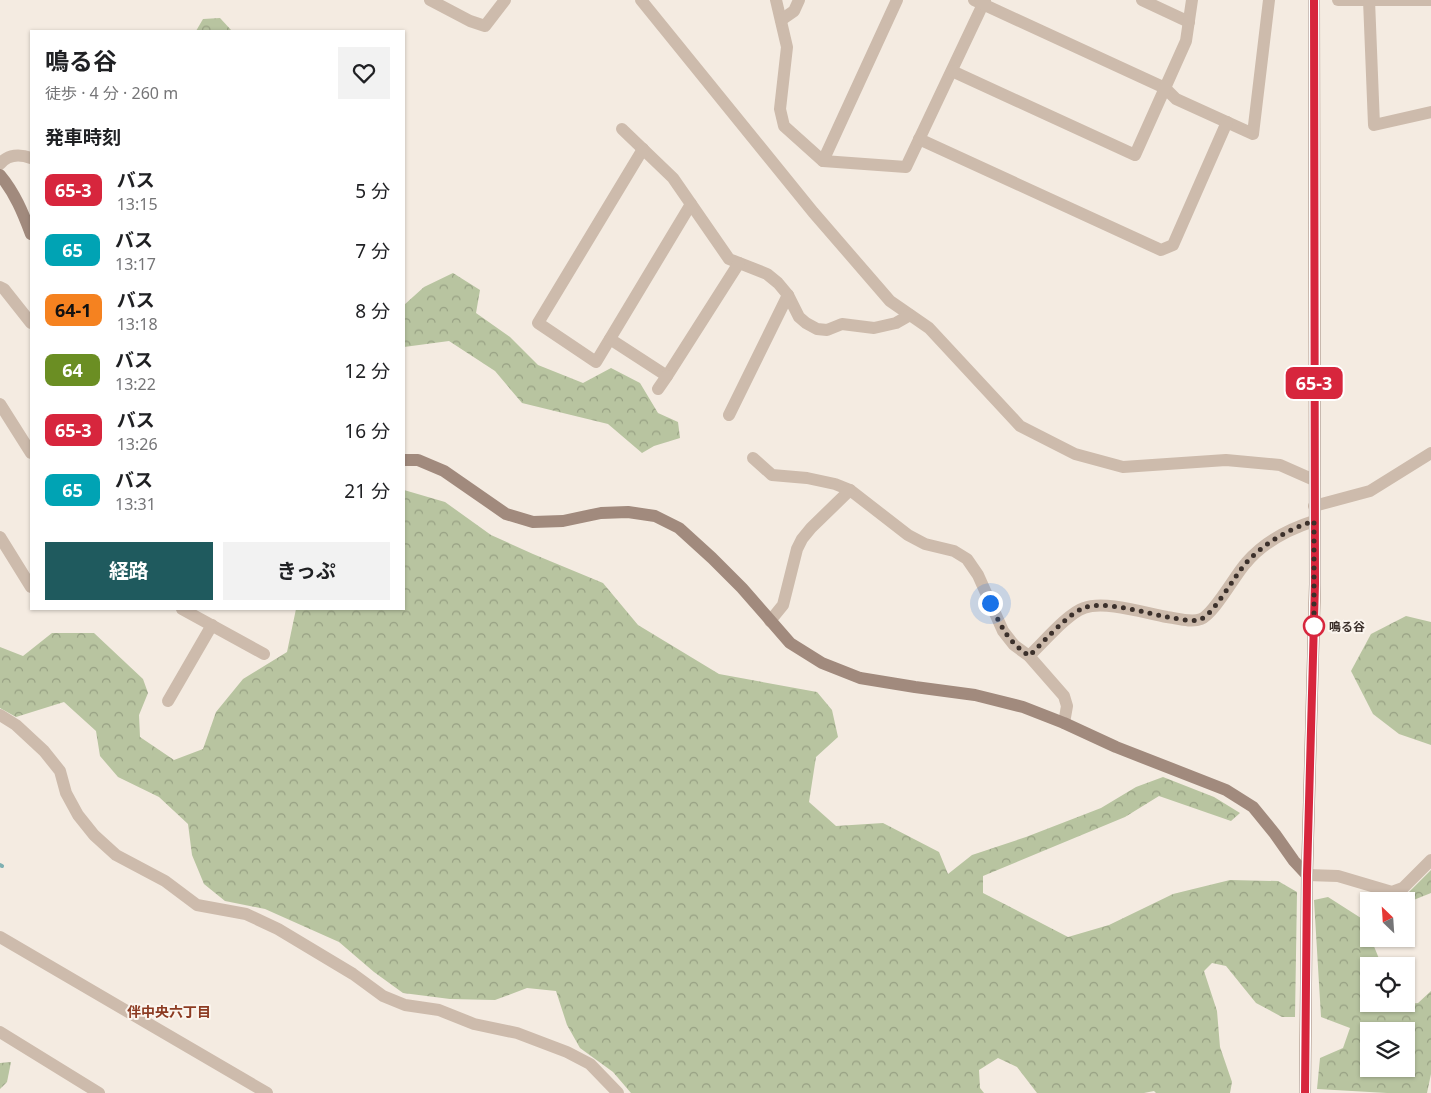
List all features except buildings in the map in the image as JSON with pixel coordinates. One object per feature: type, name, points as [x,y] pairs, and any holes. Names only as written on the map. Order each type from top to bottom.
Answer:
[{"type":"street","points":[[430,0],[470,22],[485,26],[505,0]]},
{"type":"street","points":[[641,0],[813,212],[890,301],[929,328],[1020,426],[1075,454],[1123,467],[1226,460],[1280,465],[1314,480]]},
{"type":"street","points":[[776,0],[787,47],[780,109],[784,126],[823,161],[906,167],[952,71],[981,2],[1165,88],[1176,99],[1253,134],[1269,0]]},
{"type":"street","points":[[781,20],[794,11],[799,0]]},
{"type":"street","points":[[823,161],[897,0]]},
{"type":"street","points":[[1142,0],[1189,22]]},
{"type":"street","points":[[952,71],[1135,155],[1186,41],[1192,0]]},
{"type":"street","points":[[1305,1093],[1307,875],[1315,584],[1314,0]]},
{"type":"street","points":[[1338,0],[1431,0]]},
{"type":"street","points":[[1369,0],[1374,125],[1431,112]]},
{"type":"street","points":[[919,139],[1161,250],[1173,245],[1228,122]]},
{"type":"street","points":[[622,129],[673,178],[729,259],[767,274],[788,295],[799,317],[817,329],[827,330],[842,324],[874,328],[896,323],[910,315]]},
{"type":"street","points":[[644,149],[538,322],[596,362],[691,204]]},
{"type":"street","points":[[0,164],[4,158],[22,154],[30,158]]},
{"type":"street","points":[[0,175],[10,187],[30,232]]},
{"type":"street","points":[[658,389],[740,263]]},
{"type":"street","points":[[0,287],[4,289],[30,322]]},
{"type":"street","points":[[729,415],[788,295]]},
{"type":"street","points":[[610,339],[667,376]]},
{"type":"street","points":[[0,404],[30,451]]},
{"type":"street","points":[[1314,506],[1370,491],[1431,453]]},
{"type":"street","points":[[753,458],[772,475],[807,478],[835,484],[850,490],[908,535],[925,544],[954,551],[967,559],[978,575],[1003,631],[1014,645],[1029,656],[1064,696],[1067,706],[1064,723]]},
{"type":"street","points":[[405,460],[418,460],[444,471],[506,514],[533,522],[563,521],[601,513],[628,512],[655,516],[678,528],[742,588],[790,643],[822,663],[860,678],[915,688],[975,695],[1023,707],[1064,723],[1116,747],[1226,790],[1253,807],[1307,875],[1338,876],[1392,892],[1403,888],[1431,860]]},
{"type":"street","points":[[770,621],[783,605],[797,549],[802,538],[850,490]]},
{"type":"street","points":[[1029,656],[1073,614],[1083,608],[1100,604],[1185,620],[1201,619],[1211,610],[1246,563],[1264,546],[1302,525],[1314,521]]},
{"type":"street","points":[[0,537],[30,585]]},
{"type":"street","points":[[184,610],[264,654]]},
{"type":"street","points":[[168,701],[212,625]]},
{"type":"street","points":[[0,715],[16,725],[44,751],[60,771],[66,793],[78,815],[94,835],[116,855],[165,881],[197,906],[246,914],[278,930],[353,974],[383,996],[405,1005],[439,1010],[474,1024],[517,1033],[567,1052],[590,1064],[618,1093]]},
{"type":"street","points":[[0,937],[267,1093]]},
{"type":"street","points":[[0,1032],[99,1093]]},
{"type":"green space","points":[[220,18],[231,30],[197,30],[203,19]]},
{"type":"green space","points":[[453,273],[480,290],[476,313],[510,337],[538,365],[583,383],[611,368],[640,383],[658,413],[678,422],[680,438],[654,446],[642,453],[608,424],[522,403],[495,371],[449,341],[405,347],[405,304],[424,287]]},
{"type":"green space","points":[[405,490],[445,502],[491,535],[603,583],[638,625],[719,674],[817,692],[832,710],[838,737],[816,757],[809,802],[836,826],[883,823],[939,852],[948,874],[972,855],[1026,837],[1101,808],[1136,787],[1163,777],[1214,797],[1240,813],[1231,821],[1159,796],[1125,817],[983,876],[983,893],[1068,937],[1109,925],[1173,894],[1230,880],[1278,881],[1297,892],[1295,1017],[1282,1017],[1256,1003],[1226,966],[1212,963],[1204,971],[1217,1011],[1220,1047],[1232,1082],[1230,1093],[1156,1093],[1154,1091],[1144,1093],[1037,1093],[1017,1067],[998,1058],[979,1070],[980,1088],[984,1093],[631,1093],[613,1072],[580,1048],[567,1025],[556,991],[527,988],[495,1000],[450,999],[403,993],[374,972],[339,942],[265,909],[225,901],[204,884],[192,855],[188,824],[159,797],[118,777],[100,756],[96,731],[64,702],[16,717],[0,708],[0,647],[23,656],[52,633],[94,633],[143,679],[148,693],[139,715],[140,737],[174,760],[203,749],[216,712],[243,679],[287,652],[296,610],[405,610]]},
{"type":"green space","points":[[1406,616],[1431,622],[1431,745],[1399,734],[1373,714],[1351,671],[1371,634]]},
{"type":"green space","points":[[1431,870],[1431,893],[1415,899],[1415,892],[1409,892]]},
{"type":"green space","points":[[1328,897],[1360,917],[1360,948],[1375,948],[1378,957],[1360,957],[1360,1012],[1415,1012],[1415,1003],[1418,1003],[1431,991],[1431,1074],[1427,1093],[1317,1089],[1320,1058],[1343,1048],[1350,1028],[1321,1017],[1314,900]]},
{"type":"green space","points":[[11,1062],[7,1082],[0,1089],[0,1063]]},
{"type":"bus line","name":"65-3","points":[[1305,1093],[1307,875],[1315,584],[1313,293],[1314,0]]},
{"type":"place","name":"鳴る谷","points":[[1314,626]]},
{"type":"district","name":"伴中央六丁目","points":[[169,1011]]},
{"type":"route","points":[[990,603],[1003,631],[1014,645],[1029,656],[1073,614],[1083,608],[1100,604],[1185,620],[1201,619],[1211,610],[1246,563],[1264,546],[1302,525],[1314,521],[1314,626]]}]
